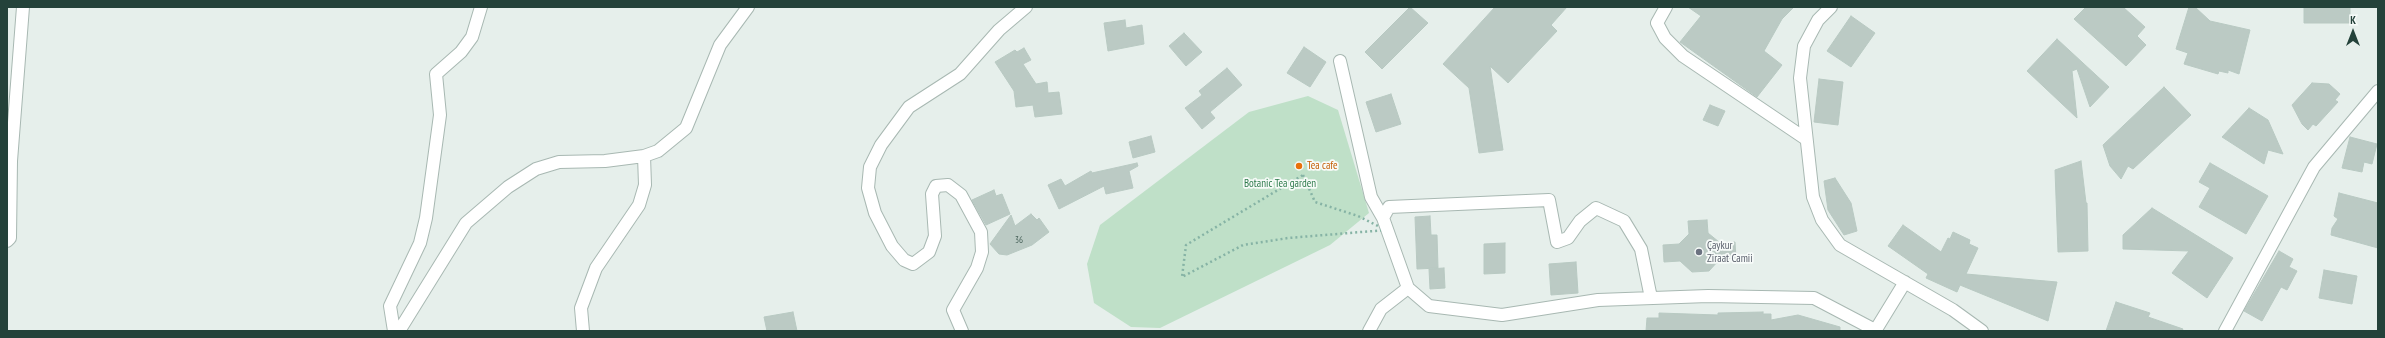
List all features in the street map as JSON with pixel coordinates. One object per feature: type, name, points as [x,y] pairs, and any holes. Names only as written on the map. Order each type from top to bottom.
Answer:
[{"type":"street","points":[[7,240],[10,238],[10,161],[23,7]]},
{"type":"street","points":[[394,331],[390,306],[420,243],[426,218],[440,114],[436,74],[461,52],[472,38],[482,7]]},
{"type":"street","points":[[399,331],[466,223],[508,187],[536,169],[559,162],[605,161],[644,156],[658,151],[686,128],[720,45],[748,7]]},
{"type":"street","points":[[962,331],[953,310],[977,268],[982,252],[980,232],[961,195],[948,184],[936,186],[932,194],[935,236],[929,252],[913,264],[904,260],[892,246],[875,213],[868,188],[870,167],[881,145],[909,107],[960,74],[999,30],[1026,7]]},
{"type":"street","points":[[1666,7],[1657,22],[1665,38],[1683,56],[1806,138]]},
{"type":"street","points":[[1830,7],[1818,20],[1804,46],[1800,78],[1813,197],[1822,220],[1840,245],[1953,310],[1982,331]]},
{"type":"street","points":[[1340,62],[1371,197],[1383,218],[1391,245],[1408,288],[1428,306],[1502,315],[1598,300],[1708,296],[1814,298],[1875,331],[1905,282]]},
{"type":"street","points":[[2225,331],[2314,167],[2378,91]]},
{"type":"street","points":[[583,331],[582,308],[596,268],[639,205],[645,184],[644,156]]},
{"type":"street","points":[[1383,218],[1389,207],[1549,200],[1557,242],[1568,238],[1580,222],[1596,208],[1624,221],[1641,249],[1651,298]]},
{"type":"street","points":[[1369,331],[1381,309],[1408,288]]},
{"type":"path","points":[[1358,216],[1315,202],[1303,175],[1186,246],[1182,276],[1243,245],[1288,238],[1386,230]]},
{"type":"green space","name":"Botanic Tea garden","points":[[1308,96],[1338,110],[1369,213],[1330,245],[1160,328],[1131,327],[1094,303],[1087,264],[1100,225],[1249,112]]},
{"type":"building","points":[[1410,7],[1428,23],[1382,69],[1365,52]]},
{"type":"building","points":[[1495,7],[1567,7],[1551,25],[1557,31],[1508,83],[1490,66],[1503,150],[1479,153],[1469,88],[1443,64]]},
{"type":"building","points":[[1688,7],[1794,7],[1782,19],[1764,51],[1782,65],[1757,97],[1680,42],[1701,16]]},
{"type":"building","points":[[2086,7],[2123,7],[2145,27],[2137,36],[2146,45],[2126,66],[2074,19]]},
{"type":"building","points":[[2189,7],[2195,7],[2210,21],[2250,30],[2239,74],[2228,70],[2228,73],[2219,71],[2218,74],[2184,64],[2188,53],[2176,49]]},
{"type":"building","points":[[2304,7],[2350,7],[2350,23],[2304,23]]},
{"type":"building","points":[[1851,16],[1875,33],[1851,67],[1827,51]]},
{"type":"building","points":[[1125,20],[1126,28],[1142,25],[1144,44],[1108,51],[1104,23]]},
{"type":"building","points":[[1184,33],[1202,52],[1186,66],[1169,46]]},
{"type":"building","points":[[2057,39],[2109,87],[2090,107],[2077,69],[2072,71],[2077,118],[2027,71]]},
{"type":"building","points":[[1304,47],[1326,62],[1310,87],[1287,73]]},
{"type":"building","points":[[1024,48],[1031,60],[1023,64],[1036,84],[1047,82],[1048,93],[1059,92],[1062,114],[1035,117],[1033,105],[1016,107],[1014,91],[995,62],[1015,50],[1017,52]]},
{"type":"building","points":[[1227,68],[1242,85],[1210,112],[1215,118],[1202,129],[1185,108],[1202,95],[1199,91]]},
{"type":"building","points":[[1819,79],[1843,82],[1838,125],[1814,122]]},
{"type":"building","points":[[2312,83],[2329,84],[2340,94],[2335,100],[2338,102],[2316,126],[2313,124],[2308,130],[2302,124],[2292,105]]},
{"type":"building","points":[[2164,87],[2191,115],[2133,169],[2128,166],[2121,179],[2110,166],[2103,145]]},
{"type":"building","points":[[1391,94],[1401,124],[1376,132],[1366,102]]},
{"type":"building","points":[[1710,105],[1725,111],[1718,126],[1703,120]]},
{"type":"building","points":[[2249,108],[2268,120],[2283,154],[2268,150],[2264,164],[2222,137]]},
{"type":"building","points":[[1151,136],[1155,152],[1133,158],[1129,142]]},
{"type":"building","points":[[2350,137],[2377,144],[2372,164],[2364,162],[2362,172],[2342,168]]},
{"type":"building","points":[[2081,161],[2087,203],[2088,251],[2058,252],[2055,170]]},
{"type":"building","points":[[1137,163],[1138,166],[1129,171],[1133,188],[1106,194],[1104,186],[1059,209],[1048,185],[1061,179],[1065,186],[1091,171],[1092,173]]},
{"type":"building","points":[[2210,163],[2268,196],[2246,234],[2199,207],[2210,188],[2199,182]]},
{"type":"building","points":[[1835,178],[1851,203],[1857,231],[1844,235],[1828,210],[1824,181]]},
{"type":"building","points":[[994,190],[996,196],[1002,194],[1010,214],[986,225],[972,200]]},
{"type":"building","points":[[2339,193],[2378,203],[2378,248],[2331,235],[2332,228],[2338,219],[2334,216]]},
{"type":"building","points":[[2152,208],[2233,258],[2207,298],[2172,273],[2189,251],[2123,249],[2123,235]]},
{"type":"building","points":[[1031,214],[1037,220],[1039,218],[1049,232],[1032,245],[1007,255],[999,254],[990,244],[1011,215],[1015,226]]},
{"type":"building","points":[[1430,216],[1431,235],[1437,235],[1438,268],[1417,269],[1415,217]]},
{"type":"building","name":"Çaykur Ziraat Camii","points":[[1707,220],[1708,233],[1719,242],[1735,242],[1736,258],[1720,259],[1709,271],[1692,272],[1680,261],[1664,262],[1663,245],[1679,244],[1689,234],[1688,221]]},
{"type":"building","points":[[1903,225],[1941,252],[1948,238],[1950,239],[1953,232],[1970,240],[1969,244],[1978,248],[1966,274],[2057,282],[2048,321],[1960,285],[1957,292],[1926,278],[1928,274],[1888,246]]},
{"type":"building","points":[[1505,243],[1505,273],[1484,274],[1484,244]]},
{"type":"building","points":[[2279,251],[2293,259],[2289,267],[2297,271],[2287,290],[2281,287],[2262,321],[2244,311]]},
{"type":"building","points":[[1576,262],[1578,293],[1551,295],[1549,264]]},
{"type":"building","points":[[1444,268],[1445,288],[1430,289],[1429,269]]},
{"type":"building","points":[[2324,270],[2357,276],[2352,304],[2319,298]]},
{"type":"building","points":[[2116,302],[2150,313],[2148,317],[2183,329],[2182,331],[2106,331]]},
{"type":"building","points":[[793,312],[797,331],[767,331],[764,317]]},
{"type":"building","points":[[1763,312],[1763,314],[1771,314],[1771,320],[1798,315],[1840,327],[1840,331],[1646,331],[1647,318],[1659,318],[1659,313],[1718,315],[1718,313]]},
{"type":"place","name":"Tea cafe","points":[[1299,166]]},
{"type":"place","name":"Çaykur Ziraat Camii","points":[[1699,252]]}]
